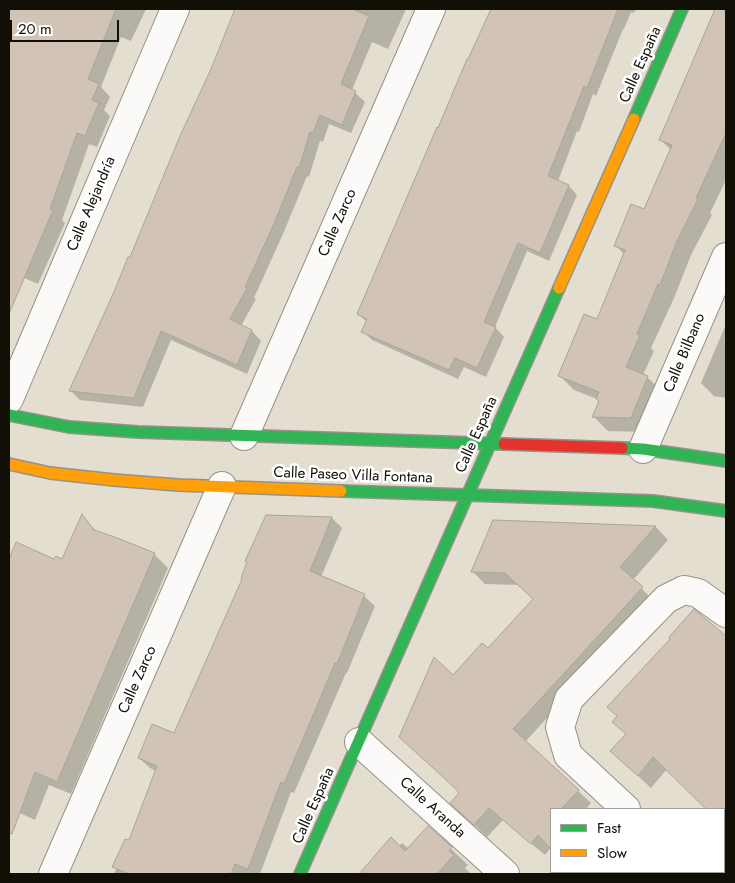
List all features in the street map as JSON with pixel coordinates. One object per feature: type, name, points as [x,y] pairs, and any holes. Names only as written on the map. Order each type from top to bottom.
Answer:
[{"type":"street","name":"Calle Alejandría","points":[[9,399],[175,9]]},
{"type":"street","name":"Calle Zarco","points":[[244,436],[431,9]]},
{"type":"street","name":"Calle España","points":[[300,874],[682,9]]},
{"type":"street","name":"Calle Bilbano","points":[[643,449],[726,257]]},
{"type":"street","points":[[9,416],[69,427],[138,432],[643,449],[726,461]]},
{"type":"street","name":"Calle Paseo Villa Fontana","points":[[9,464],[50,473],[114,480],[222,486],[654,501],[726,512]]},
{"type":"street","name":"Calle Zarco","points":[[53,874],[222,486]]},
{"type":"street","points":[[625,808],[568,755],[560,726],[569,699],[666,599],[684,590],[698,593],[726,613]]},
{"type":"street","name":"Calle Aranda","points":[[359,742],[505,874]]},
{"type":"building","points":[[9,9],[116,9],[88,79],[99,84],[92,100],[99,103],[85,136],[77,133],[50,209],[53,210],[9,314]]},
{"type":"building","points":[[235,9],[352,9],[369,16],[341,84],[356,91],[342,125],[320,115],[313,133],[310,132],[299,168],[297,167],[274,224],[245,287],[247,288],[230,319],[252,330],[237,365],[161,331],[134,398],[69,391],[128,257],[130,257]]},
{"type":"building","points":[[491,9],[618,9],[587,88],[584,86],[548,176],[569,185],[540,253],[518,243],[484,322],[496,327],[477,368],[455,358],[449,370],[361,332],[367,319],[357,314],[437,127]]},
{"type":"building","points":[[715,9],[726,9],[726,133],[696,198],[698,199],[677,241],[660,285],[658,284],[637,334],[640,335],[626,367],[648,376],[631,418],[592,417],[599,401],[596,399],[599,392],[558,376],[584,314],[597,319],[625,250],[614,246],[631,204],[644,209],[672,145],[659,140]]},
{"type":"building","points":[[82,514],[94,530],[155,553],[57,782],[35,772],[12,834],[9,833],[9,559],[16,542],[54,559],[56,556],[62,559]]},
{"type":"building","points":[[266,515],[332,517],[310,571],[365,594],[337,664],[335,663],[284,784],[281,782],[248,869],[235,864],[231,874],[129,874],[112,867],[125,839],[129,840],[157,766],[138,758],[152,724],[174,733],[242,579],[247,562],[245,561]]},
{"type":"building","points":[[493,520],[656,526],[620,567],[643,587],[513,729],[579,790],[562,808],[550,808],[550,848],[538,835],[531,844],[489,808],[474,825],[450,803],[459,793],[455,788],[399,737],[434,657],[453,675],[482,643],[488,648],[533,599],[505,573],[471,572]]},
{"type":"building","points":[[694,609],[726,636],[726,809],[705,808],[653,757],[638,776],[610,751],[626,734],[612,722],[617,716],[607,707],[670,639],[669,637]]},
{"type":"building","points":[[428,826],[452,847],[449,851],[454,855],[437,874],[359,874],[391,837],[405,851]]},
{"type":"traffic: fast","points":[[634,119],[682,9]]},
{"type":"traffic: fast","points":[[300,874],[559,288]]},
{"type":"traffic: fast","points":[[9,415],[69,427],[138,432],[504,444]]},
{"type":"traffic: fast","points":[[622,448],[643,449],[726,461]]},
{"type":"traffic: fast","points":[[341,491],[653,501],[726,511]]},
{"type":"traffic: slow","points":[[559,288],[634,119]]},
{"type":"traffic: slow","points":[[9,464],[50,473],[114,480],[178,485],[341,491]]},
{"type":"traffic: jam","points":[[504,444],[622,448]]}]
